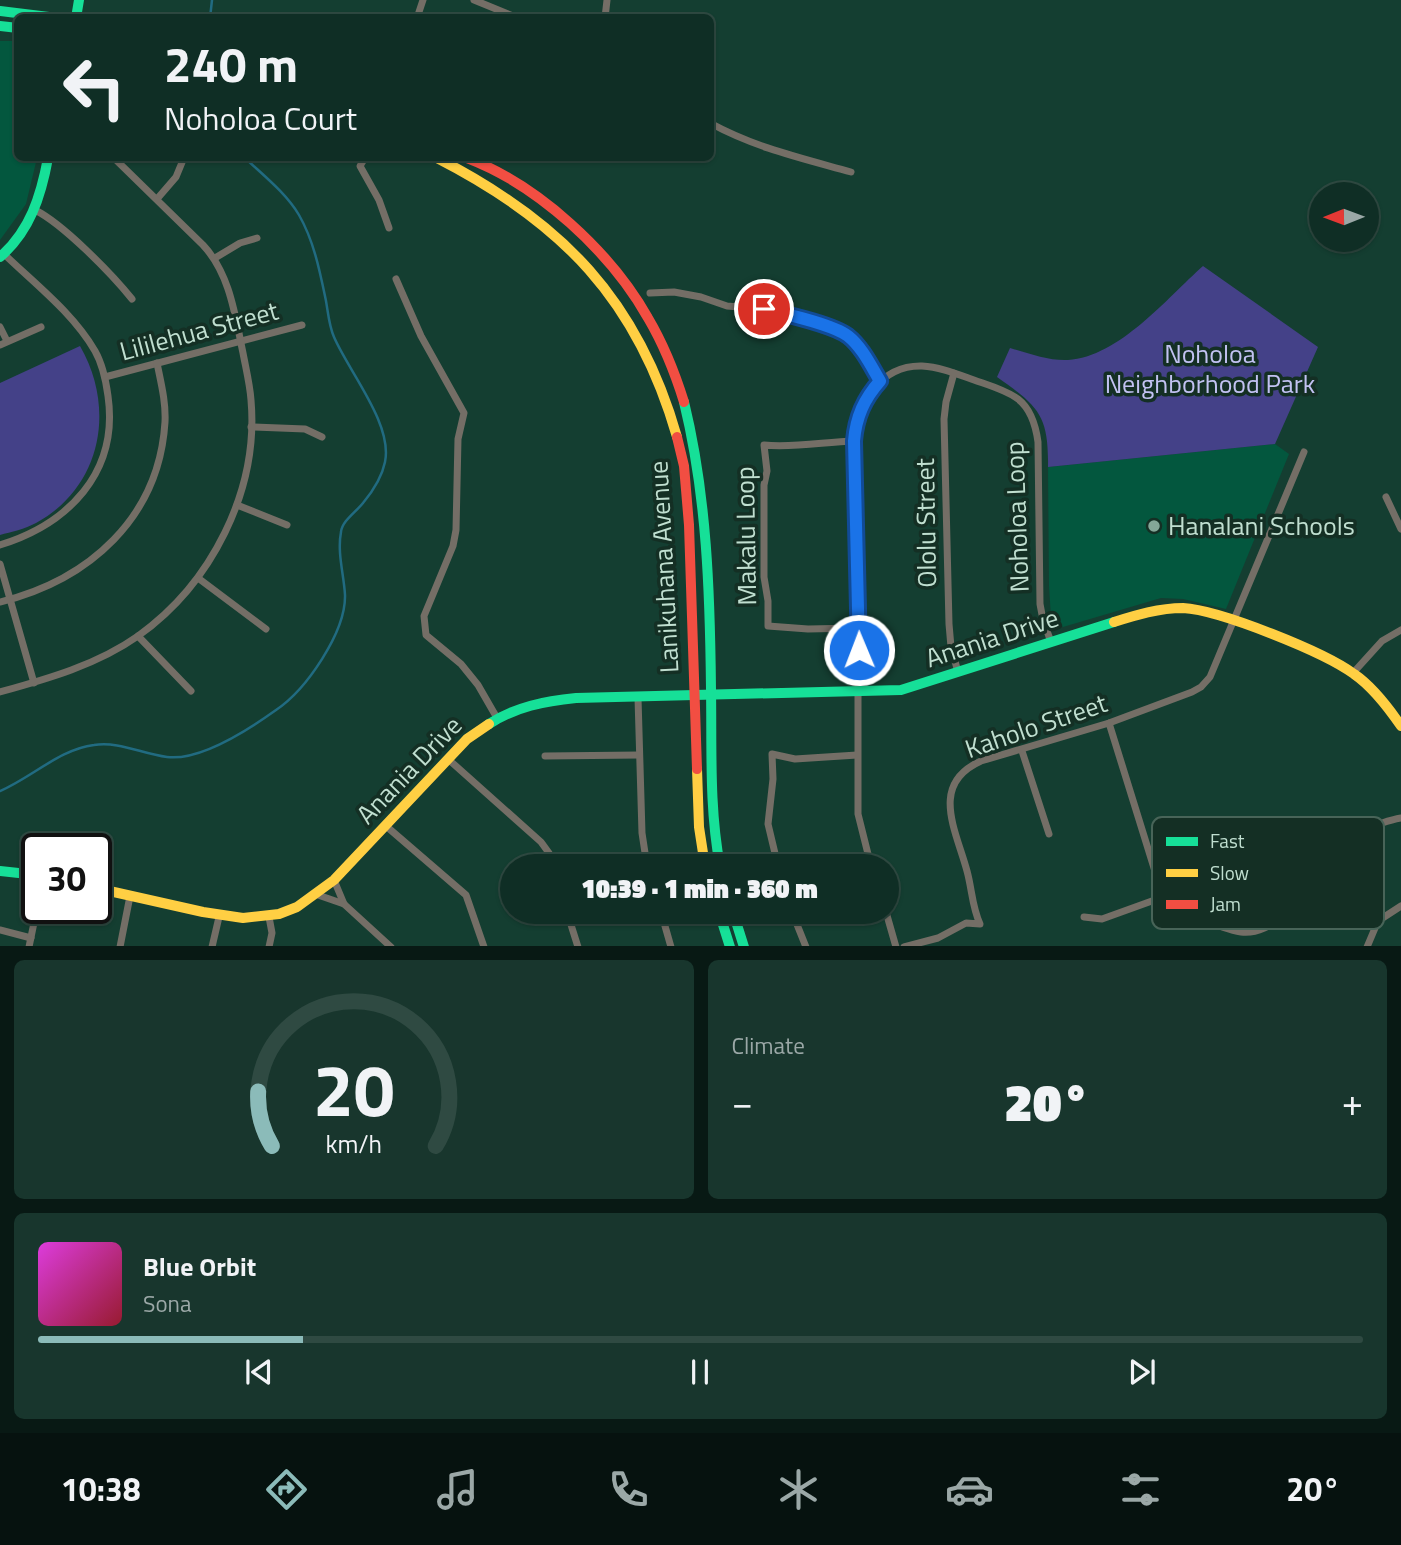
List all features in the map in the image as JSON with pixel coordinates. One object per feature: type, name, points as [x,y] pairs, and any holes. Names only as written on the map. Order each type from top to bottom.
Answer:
[{"type":"main road","points":[[0,11],[24,14]]},
{"type":"main road","points":[[2,255],[19,237],[35,210],[43,188],[48,161]]},
{"type":"main road","name":"Lanikuhana Avenue","points":[[443,161],[489,183],[556,233],[611,293],[643,343],[658,376],[681,448],[690,528],[699,827],[703,854]]},
{"type":"main road","name":"Lanikuhana Avenue","points":[[474,161],[502,173],[539,197],[578,233],[632,292],[665,347],[688,407],[704,506],[711,695],[711,798],[718,854]]},
{"type":"main road","name":"Anania Drive","points":[[112,892],[219,917],[241,919],[269,916],[298,907],[318,895],[334,880],[467,739],[497,718],[540,701],[901,690],[1143,613],[1164,609],[1195,610],[1234,622],[1322,657],[1353,673],[1387,707],[1401,726]]},
{"type":"main road","points":[[0,872],[21,874]]},
{"type":"main road","points":[[723,924],[730,946]]},
{"type":"main road","points":[[737,924],[744,946]]},
{"type":"street","points":[[474,0],[508,14]]},
{"type":"street","points":[[714,125],[757,145],[851,172]]},
{"type":"street","points":[[0,692],[83,666],[138,636],[168,609],[198,578],[228,527],[237,506],[248,458],[251,401],[240,341],[223,274],[215,258],[117,161]]},
{"type":"street","points":[[157,199],[176,177],[183,161]]},
{"type":"street","points":[[363,161],[360,166],[379,200],[389,228]]},
{"type":"street","points":[[35,210],[51,218],[122,286],[132,299]]},
{"type":"street","points":[[215,258],[240,243],[257,238]]},
{"type":"street","points":[[0,545],[22,538],[59,517],[73,505],[90,484],[103,459],[110,428],[110,406],[105,377],[97,354],[75,324],[2,255]]},
{"type":"street","points":[[396,279],[421,336],[464,413],[458,439],[456,530],[453,546],[424,616],[426,635],[461,664],[478,685],[497,718]]},
{"type":"street","points":[[650,293],[674,292],[701,296],[727,306],[764,309],[793,316],[838,331],[853,341],[880,381],[862,407],[856,422],[854,441],[859,814],[868,854]]},
{"type":"street","name":"Lililehua Street","points":[[105,377],[302,325]]},
{"type":"street","points":[[0,327],[3,343],[41,327]]},
{"type":"street","points":[[0,602],[40,590],[81,569],[109,547],[127,527],[144,498],[161,451],[165,422],[164,400],[157,363]]},
{"type":"street","name":"Noholoa Loop","points":[[880,381],[892,372],[906,367],[922,366],[954,373],[1019,400],[1029,412],[1036,428],[1039,471],[1040,604],[1051,642]]},
{"type":"street","name":"Ololu Street","points":[[954,373],[944,419],[949,624],[951,647],[958,672]]},
{"type":"street","points":[[251,427],[304,429],[322,437]]},
{"type":"street","name":"Makalu Loop","points":[[854,441],[786,447],[764,445],[767,471],[764,500],[764,577],[768,626],[808,629],[858,628]]},
{"type":"street","name":"Kaholo Street","points":[[908,946],[938,938],[966,923],[980,924],[950,811],[952,785],[969,766],[1109,723],[1201,687],[1216,666],[1304,452]]},
{"type":"street","points":[[1385,497],[1401,529]]},
{"type":"street","points":[[237,506],[287,525]]},
{"type":"street","points":[[0,564],[34,683]]},
{"type":"street","points":[[198,578],[266,629]]},
{"type":"street","points":[[1353,673],[1382,641],[1401,630]]},
{"type":"street","points":[[138,636],[191,691]]},
{"type":"street","points":[[638,698],[642,834],[645,854]]},
{"type":"street","points":[[1109,723],[1152,862]]},
{"type":"street","points":[[1022,751],[1049,834]]},
{"type":"street","points":[[775,854],[768,824],[773,779],[772,754],[794,759],[857,755]]},
{"type":"street","points":[[545,756],[639,755]]},
{"type":"street","points":[[448,760],[541,842],[549,854]]},
{"type":"street","points":[[1384,823],[1401,818]]},
{"type":"street","points":[[386,826],[467,895],[484,946]]},
{"type":"street","points":[[334,880],[344,904]]},
{"type":"street","points":[[318,895],[344,904],[390,946]]},
{"type":"street","points":[[120,946],[130,896]]},
{"type":"street","points":[[1084,917],[1102,919],[1152,901]]},
{"type":"street","points":[[1384,917],[1401,906]]},
{"type":"street","points":[[269,916],[272,933],[269,946]]},
{"type":"street","points":[[212,946],[219,917]]},
{"type":"street","points":[[0,930],[30,942],[34,924]]},
{"type":"street","points":[[571,924],[578,946]]},
{"type":"street","points":[[664,924],[671,946]]},
{"type":"street","points":[[797,924],[806,946]]},
{"type":"street","points":[[889,924],[896,946]]},
{"type":"street","points":[[1233,929],[1241,932],[1260,929]]},
{"type":"street","points":[[1367,946],[1375,929]]},
{"type":"shaded area","points":[[0,41],[14,41],[14,161],[36,161],[26,204],[0,240]]},
{"type":"shaded area","name":"Hanalani Schools","points":[[1275,444],[1289,454],[1226,609],[1183,599],[1161,598],[1063,627],[1051,617],[1048,467]]},
{"type":"green space","name":"Noholoa Neighborhood Park","points":[[1203,266],[1318,347],[1275,444],[1048,467],[1046,435],[1038,413],[1022,396],[997,377],[1010,348],[1061,360],[1087,356],[1106,349],[1141,324]]},
{"type":"green space","points":[[80,346],[98,395],[96,444],[88,468],[76,489],[58,508],[32,525],[0,535],[0,383]]},
{"type":"waterway","points":[[210,14],[212,0]]},
{"type":"waterway","points":[[0,791],[69,752],[94,745],[112,745],[167,757],[180,757],[224,742],[276,710],[300,689],[322,659],[339,626],[345,595],[340,548],[342,528],[367,498],[382,473],[386,447],[383,431],[332,333],[319,268],[304,225],[288,199],[248,161]]},
{"type":"traffic: fast","points":[[77,14],[79,0]]},
{"type":"traffic: fast","points":[[0,11],[24,14]]},
{"type":"traffic: fast","points":[[0,26],[14,28]]},
{"type":"traffic: fast","points":[[0,257],[19,236],[33,212],[47,161]]},
{"type":"traffic: fast","points":[[684,402],[698,473],[706,545],[713,800],[718,854]]},
{"type":"traffic: fast","points":[[489,724],[509,713],[531,706],[576,698],[901,690],[1114,622]]},
{"type":"traffic: fast","points":[[0,871],[21,873]]},
{"type":"traffic: fast","points":[[723,924],[730,946]]},
{"type":"traffic: fast","points":[[737,924],[744,946]]},
{"type":"traffic: slow","points":[[442,161],[522,209],[558,238],[589,270],[617,305],[641,345],[661,388],[677,437]]},
{"type":"traffic: slow","points":[[1114,622],[1139,614],[1183,608],[1245,624],[1320,655],[1354,674],[1374,691],[1401,726]]},
{"type":"traffic: slow","points":[[112,892],[243,918],[279,914],[297,907],[334,880],[467,739],[489,724]]},
{"type":"traffic: slow","points":[[697,769],[699,827],[703,854]]},
{"type":"traffic: jam","points":[[474,161],[520,185],[546,203],[593,245],[614,269],[633,293],[654,328],[669,359],[684,402]]},
{"type":"traffic: jam","points":[[677,437],[684,466],[689,525],[697,769]]},
{"type":"place","name":"Hanalani Schools","points":[[1154,526]]},
{"type":"route","points":[[764,309],[846,335],[862,353],[880,381],[862,407],[856,422],[854,441],[859,650]]}]
